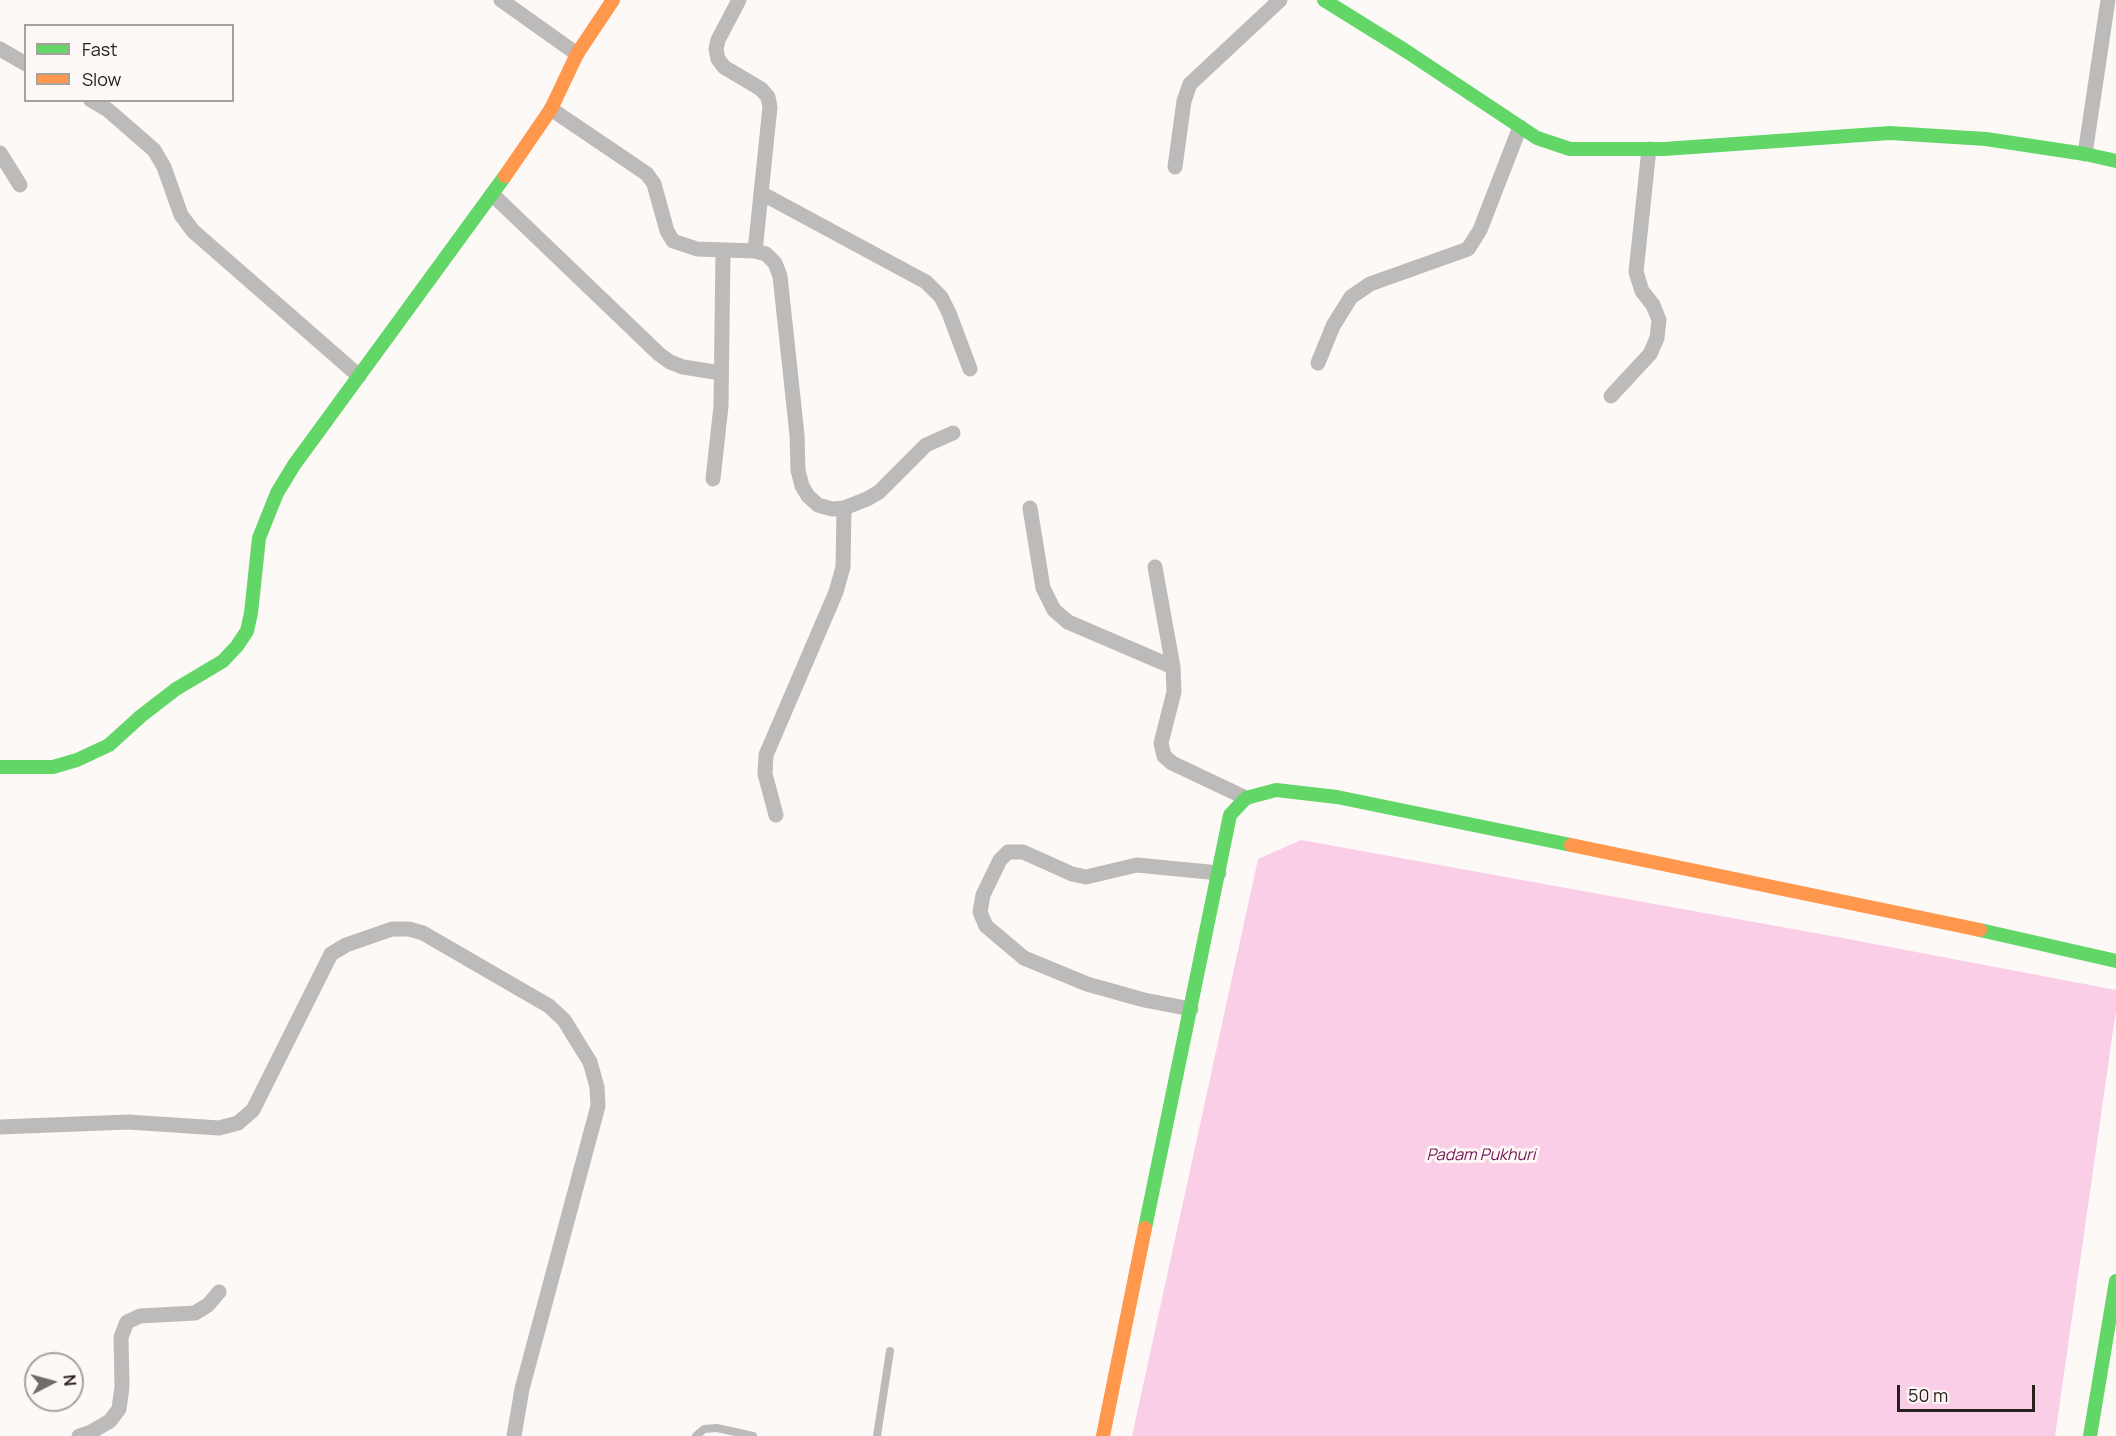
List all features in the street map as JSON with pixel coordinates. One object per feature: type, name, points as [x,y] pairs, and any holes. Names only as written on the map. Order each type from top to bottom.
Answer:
[{"type":"street","points":[[501,0],[577,54]]},
{"type":"street","points":[[0,767],[53,767],[77,760],[109,745],[141,716],[176,689],[223,661],[237,646],[247,631],[251,613],[260,537],[278,493],[294,465],[492,194],[551,109],[577,54],[613,0]]},
{"type":"street","points":[[739,0],[718,40],[716,49],[718,59],[724,67],[761,88],[768,97],[770,107],[755,251]]},
{"type":"street","points":[[1175,167],[1184,101],[1190,84],[1280,0]]},
{"type":"street","points":[[1324,0],[1537,138],[1570,149],[1649,149],[1890,133],[1986,139],[2116,161]]},
{"type":"street","points":[[2085,154],[2108,0]]},
{"type":"street","points":[[0,49],[24,63]]},
{"type":"street","points":[[94,102],[108,110],[154,150],[164,167],[181,215],[193,231],[358,376]]},
{"type":"street","points":[[551,109],[647,174],[654,184],[667,231],[673,241],[697,249],[755,251],[766,254],[776,263],[780,276],[797,435],[798,470],[802,486],[808,496],[818,505],[832,509],[844,508],[879,492],[926,446],[953,433]]},
{"type":"street","points":[[1318,363],[1333,326],[1351,297],[1370,284],[1468,249],[1480,230],[1520,127]]},
{"type":"street","points":[[1611,396],[1650,354],[1657,338],[1659,320],[1653,305],[1642,291],[1636,272],[1649,149]]},
{"type":"street","points":[[0,153],[20,185]]},
{"type":"street","points":[[761,193],[926,282],[941,297],[970,369]]},
{"type":"street","points":[[492,194],[670,363],[721,373]]},
{"type":"street","points":[[713,479],[721,406],[723,250]]},
{"type":"street","points":[[776,815],[765,774],[766,755],[836,592],[843,567],[844,508]]},
{"type":"street","points":[[1030,508],[1043,588],[1054,609],[1068,622],[1173,667]]},
{"type":"street","points":[[1155,567],[1173,667],[1174,692],[1161,743],[1164,756],[1172,763],[1246,798]]},
{"type":"street","points":[[1103,1436],[1230,815],[1246,798],[1276,790],[1337,797],[1957,925],[2116,961]]},
{"type":"street","points":[[1191,1009],[1144,1000],[1087,984],[1024,958],[986,927],[980,912],[983,896],[1000,860],[1008,852],[1023,852],[1072,874],[1086,877],[1137,865],[1219,873]]},
{"type":"street","points":[[0,1127],[128,1122],[219,1128],[238,1123],[253,1110],[332,954],[346,945],[392,929],[409,929],[423,933],[549,1006],[564,1020],[590,1062],[597,1087],[598,1106],[522,1389],[514,1436]]},
{"type":"street","points":[[2090,1436],[2116,1281]]},
{"type":"street","points":[[79,1436],[110,1421],[119,1409],[122,1387],[121,1337],[127,1322],[140,1316],[195,1313],[208,1305],[219,1292]]},
{"type":"lane","points":[[877,1436],[890,1351]]},
{"type":"lane","points":[[696,1436],[704,1429],[717,1428],[753,1436]]},
{"type":"water","name":"Padam Pukhuri","points":[[1301,840],[2116,990],[2116,1010],[2055,1436],[1132,1436],[1258,859]]},
{"type":"traffic: fast","points":[[1324,0],[1537,138],[1570,149],[1664,149],[1890,133],[1986,139],[2116,161]]},
{"type":"traffic: fast","points":[[0,767],[53,767],[77,760],[109,745],[141,716],[176,689],[223,661],[237,646],[247,631],[251,613],[259,538],[277,493],[294,465],[505,176]]},
{"type":"traffic: fast","points":[[1145,1228],[1230,815],[1246,798],[1276,790],[1337,797],[1571,845]]},
{"type":"traffic: fast","points":[[1980,930],[2116,961]]},
{"type":"traffic: fast","points":[[2090,1436],[2116,1281]]},
{"type":"traffic: slow","points":[[505,176],[551,109],[577,54],[613,0]]},
{"type":"traffic: slow","points":[[1571,845],[1980,930]]},
{"type":"traffic: slow","points":[[1103,1436],[1145,1228]]}]
